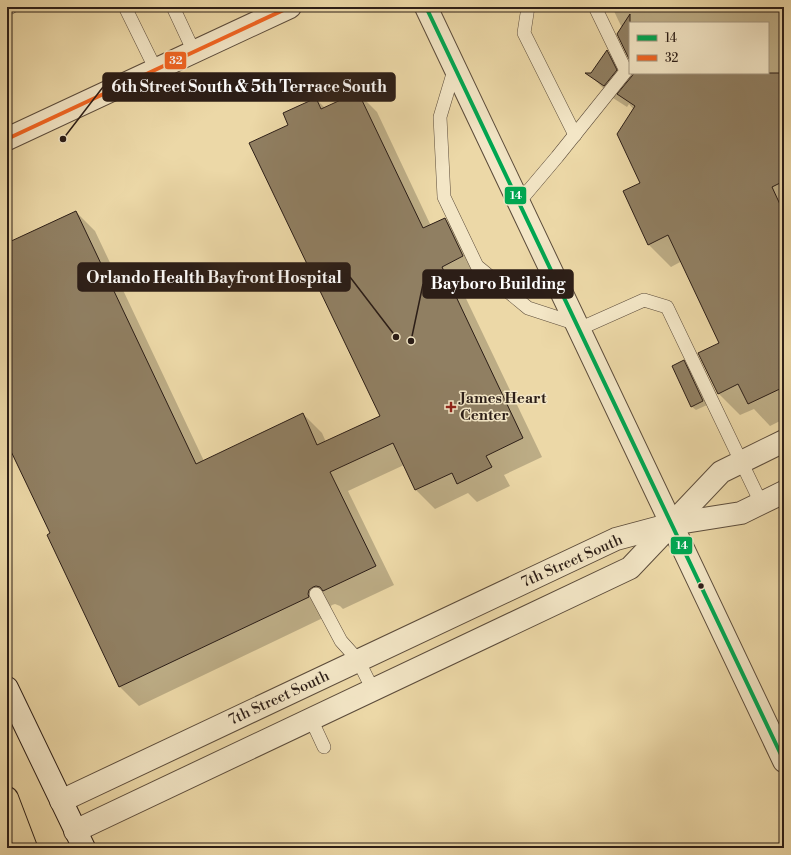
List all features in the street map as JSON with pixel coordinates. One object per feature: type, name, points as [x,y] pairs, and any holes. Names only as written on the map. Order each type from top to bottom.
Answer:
[{"type":"highway","points":[[7,798],[26,848]]},
{"type":"street","points":[[7,139],[290,7]]},
{"type":"street","points":[[426,7],[784,761]]},
{"type":"street","points":[[672,524],[721,472],[784,441]]},
{"type":"street","points":[[672,524],[741,513],[784,492]]},
{"type":"street","name":"7th Street South","points":[[61,802],[616,539],[672,524]]},
{"type":"street","name":"7th Street South","points":[[79,840],[311,719],[630,568],[672,524]]},
{"type":"street","points":[[7,688],[79,840]]},
{"type":"lane","points":[[7,9],[11,7]]},
{"type":"lane","points":[[125,7],[156,70]]},
{"type":"lane","points":[[173,7],[194,52]]},
{"type":"lane","points":[[528,7],[524,33],[575,135]]},
{"type":"lane","points":[[519,202],[626,71],[595,7]]},
{"type":"lane","points":[[455,67],[440,117],[444,197],[477,266],[528,308],[578,326],[644,300],[667,307],[761,503]]},
{"type":"lane","points":[[316,594],[341,641],[358,660],[373,690]]},
{"type":"lane","points":[[311,719],[324,747]]},
{"type":"building","points":[[630,14],[629,59],[617,34]]},
{"type":"building","points":[[607,50],[617,70],[604,86],[585,73],[591,73]]},
{"type":"building","points":[[784,73],[784,181],[772,187],[784,213],[784,387],[748,404],[738,384],[718,394],[698,353],[719,343],[668,235],[648,245],[623,191],[640,183],[617,134],[635,106],[617,94],[633,74]]},
{"type":"building","points":[[358,92],[423,228],[445,218],[463,256],[442,267],[523,438],[486,456],[492,467],[457,484],[452,473],[415,490],[393,443],[330,472],[376,566],[323,591],[320,587],[313,587],[309,590],[309,597],[119,687],[47,535],[50,533],[7,443],[7,243],[76,211],[196,464],[303,413],[317,445],[380,416],[249,143],[288,125],[283,113],[316,98],[321,109]]},
{"type":"building","points":[[684,360],[703,401],[691,407],[672,366]]},
{"type":"transit line","name":"32","points":[[7,139],[290,7]]},
{"type":"transit line","name":"14","points":[[426,7],[784,761]]},
{"type":"place","name":"6th Street South & 5th Terrace South","points":[[63,139]]},
{"type":"place","name":"Orlando Health Bayfront Hospital","points":[[396,337]]},
{"type":"place","name":"Bayboro Building","points":[[411,341]]},
{"type":"place","name":"James Heart Center","points":[[451,407]]}]
